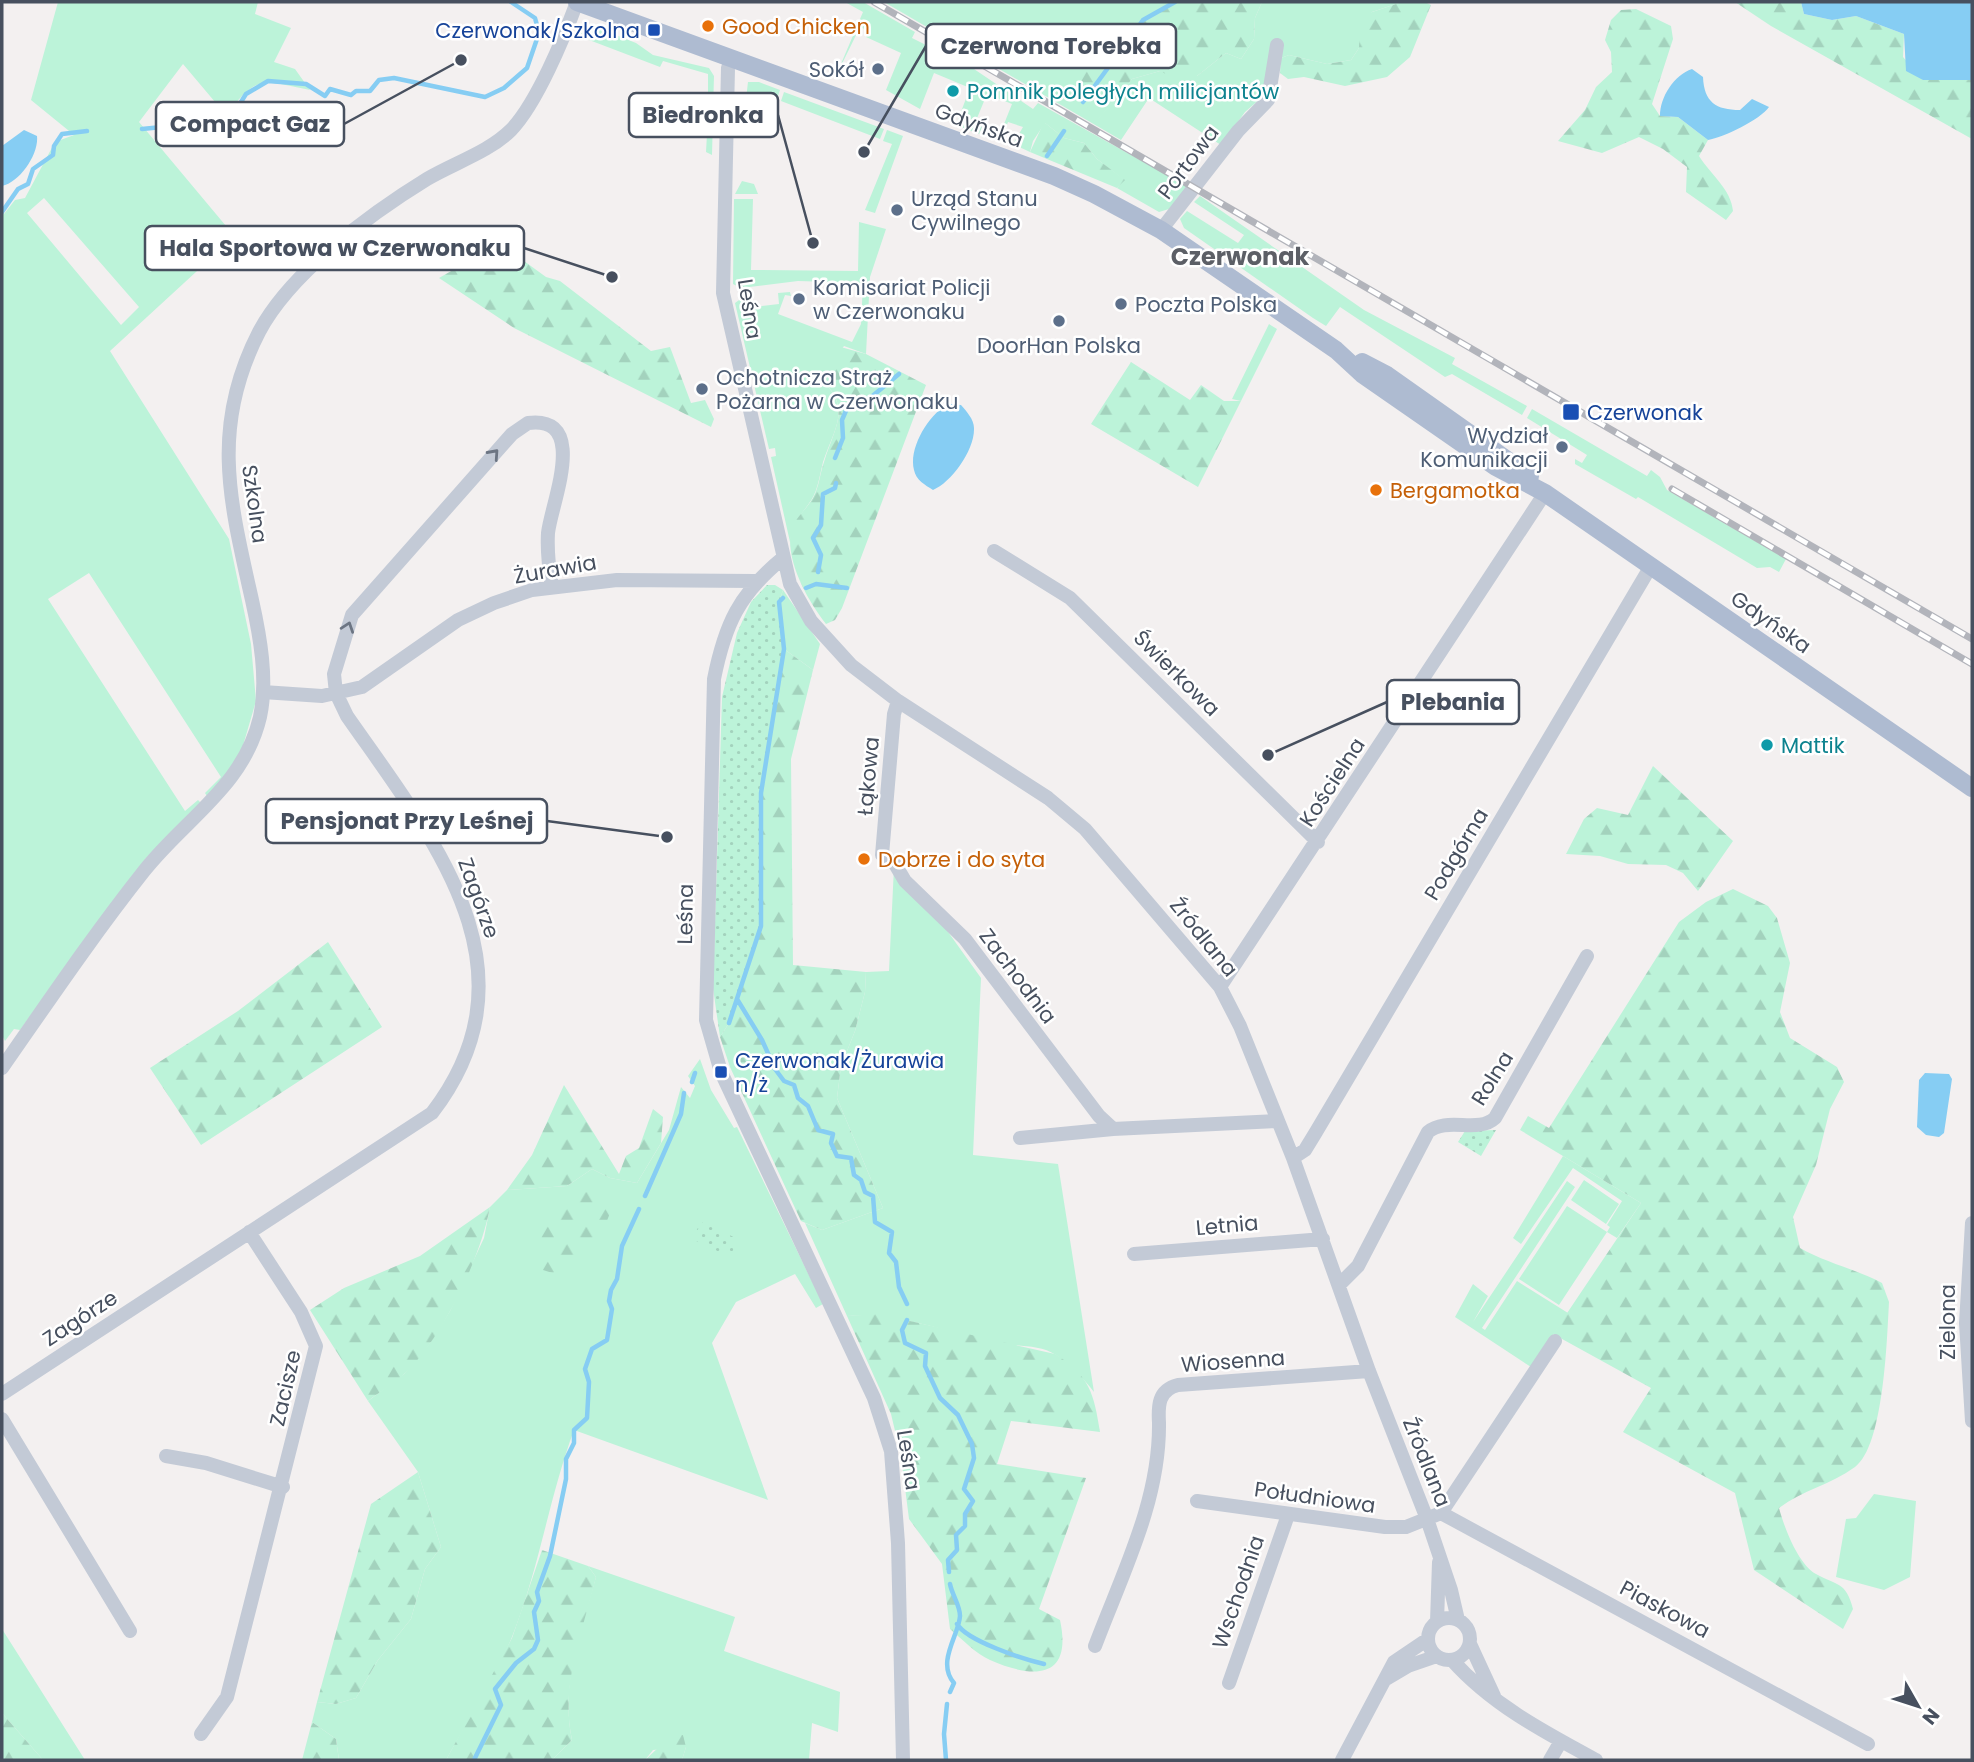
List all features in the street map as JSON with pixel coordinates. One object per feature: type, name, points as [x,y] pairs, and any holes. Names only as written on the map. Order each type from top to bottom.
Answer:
[{"type":"main road","name":"Gdyńska","points":[[577,2],[1054,176],[1161,230],[1336,350],[1362,374],[1496,467],[1545,493],[1972,788]]},
{"type":"street","name":"Szkolna","points":[[2,1068],[133,884],[231,780],[254,737],[263,692],[258,627],[230,503],[227,464],[233,406],[247,359],[274,308],[320,261],[409,191],[493,144],[512,129],[531,101],[577,2]]},
{"type":"street","name":"Portowa","points":[[1161,230],[1238,131],[1268,100],[1277,45]]},
{"type":"street","name":"Leśna","points":[[732,58],[728,68],[723,293],[783,558],[755,581],[728,628],[714,679],[706,1020],[721,1072],[874,1398],[891,1451],[898,1543],[904,1760]]},
{"type":"street","name":"Zagórze","points":[[2,1394],[432,1113],[452,1086],[474,1026],[480,968],[475,938],[439,851],[347,716],[337,693],[334,674],[337,659],[352,615],[512,434],[528,423],[546,425],[560,438],[564,449],[563,470],[548,533],[552,587]]},
{"type":"street","name":"Kościelna","points":[[1220,987],[1318,842],[1545,493]]},
{"type":"street","name":"Świerkowa","points":[[994,551],[1070,598],[1318,842]]},
{"type":"street","name":"Źródlana","points":[[783,558],[802,608],[826,640],[851,665],[898,701],[1068,813],[1120,869],[1220,987],[1240,1026],[1293,1158],[1368,1371],[1434,1516],[1439,1557],[1437,1622]]},
{"type":"street","name":"Podgórna","points":[[1293,1158],[1305,1150],[1316,1132],[1651,566]]},
{"type":"street","name":"Żurawia","points":[[263,692],[315,696],[337,693],[373,682],[440,631],[477,611],[515,596],[552,587],[617,580],[755,581]]},
{"type":"street","name":"Łąkowa","points":[[882,855],[894,714],[898,701]]},
{"type":"street","name":"Zachodnia","points":[[882,855],[895,864],[905,881],[965,939],[1091,1106],[1113,1129]]},
{"type":"street","name":"Rolna","points":[[1339,1285],[1358,1266],[1428,1132],[1444,1124],[1486,1123],[1495,1118],[1587,956]]},
{"type":"street","points":[[1020,1138],[1113,1129],[1278,1121]]},
{"type":"street","name":"Zielona","points":[[1972,1223],[1966,1324],[1972,1421]]},
{"type":"street","name":"Zacisze","points":[[201,1734],[227,1697],[283,1487],[316,1346],[301,1312],[249,1232]]},
{"type":"street","name":"Letnia","points":[[1134,1254],[1323,1239]]},
{"type":"street","points":[[1434,1516],[1555,1341]]},
{"type":"street","name":"Wiosenna","points":[[1096,1646],[1152,1494],[1159,1448],[1158,1405],[1166,1391],[1172,1387],[1368,1371]]},
{"type":"street","points":[[2,1419],[130,1631]]},
{"type":"street","points":[[166,1456],[206,1463],[283,1487]]},
{"type":"street","name":"Południowa","points":[[1197,1501],[1385,1527],[1406,1527],[1434,1516]]},
{"type":"street","name":"Wschodnia","points":[[1229,1683],[1288,1515]]},
{"type":"street","name":"Piaskowa","points":[[1434,1516],[1868,1744]]},
{"type":"street","name":"Źródlana","points":[[1439,1557],[1458,1620]]},
{"type":"street","points":[[1342,1760],[1394,1662],[1429,1639],[1437,1622],[1458,1620],[1468,1630],[1470,1644],[1494,1696]]},
{"type":"street","points":[[1429,1639],[1431,1648],[1477,1687],[1494,1696],[1516,1715],[1596,1760]]},
{"type":"street","points":[[1386,1679],[1408,1667],[1464,1655],[1470,1644]]},
{"type":"street","points":[[1550,1760],[1560,1741]]},
{"type":"green space","points":[[58,2],[258,2],[255,14],[291,28],[274,62],[295,69],[310,90],[262,83],[246,92],[226,115],[183,64],[139,122],[226,226],[221,249],[110,351],[229,539],[251,644],[256,701],[242,749],[228,775],[207,796],[205,793],[221,777],[89,573],[48,599],[185,811],[198,800],[202,804],[146,858],[20,1030],[14,1029],[5,1041],[2,1035],[2,211],[4,214],[15,200],[25,198],[55,142],[74,135],[31,100]],"holes":[[[44,198],[139,307],[121,325],[27,213]]]},
{"type":"green space","points":[[845,2],[863,2],[915,32],[912,38],[974,69],[1033,109],[1038,103],[1190,188],[1169,209],[1159,212],[1117,188],[1124,180],[1097,159],[1084,143],[1064,138],[1045,123],[1033,141],[1030,152],[1013,144],[1023,127],[1008,122],[1003,135],[1000,134],[1012,104],[987,94],[975,123],[982,127],[979,134],[956,125],[970,88],[934,73],[920,109],[886,90],[901,53],[866,37],[869,31],[860,27],[835,78],[863,12]]},
{"type":"green space","points":[[884,2],[1175,2],[1115,35],[1097,120],[1132,79],[1160,71],[1197,76],[1226,53],[1241,59],[1254,39],[1255,18],[1262,2],[1402,2],[1372,12],[1359,48],[1351,60],[1327,64],[1289,55],[1281,58],[1261,98],[1245,112],[1221,145],[1149,98],[1121,140]]},
{"type":"green space","points":[[1175,2],[1262,2],[1255,18],[1254,39],[1241,59],[1226,53],[1197,76],[1181,82],[1160,71],[1132,79],[1097,121],[1086,105],[1081,91],[1084,72],[1092,59],[1117,35]]},
{"type":"green space","points":[[1402,2],[1425,2],[1431,5],[1410,57],[1387,77],[1345,86],[1304,77],[1288,79],[1280,73],[1281,58],[1289,55],[1327,64],[1351,60],[1359,48],[1360,24],[1372,12]]},
{"type":"green space","points":[[1735,2],[1801,2],[1804,14],[1832,20],[1856,16],[1904,34],[1903,57],[1923,80],[1972,80],[1972,139],[1771,26]]},
{"type":"green space","points":[[1636,9],[1671,26],[1673,39],[1652,104],[1660,116],[1678,117],[1708,140],[1699,156],[1729,196],[1733,211],[1726,220],[1686,192],[1687,167],[1663,149],[1639,137],[1602,153],[1558,141],[1585,110],[1596,87],[1612,72],[1611,52],[1605,40],[1611,20],[1621,10]]},
{"type":"green space","points":[[583,22],[636,43],[653,55],[709,68],[714,76],[713,111],[708,111],[708,74],[663,61],[660,67],[576,35]]},
{"type":"green space","points":[[748,82],[759,82],[780,90],[777,99],[752,94],[744,116]]},
{"type":"green space","points":[[784,92],[884,129],[880,139],[781,101]]},
{"type":"green space","points":[[708,116],[713,117],[712,155],[706,152]]},
{"type":"green space","points":[[1044,122],[1064,138],[1084,143],[1097,159],[1125,180],[1117,188],[1030,152]]},
{"type":"green space","points":[[887,130],[903,136],[875,213],[865,210],[892,144],[883,141]]},
{"type":"green space","points":[[742,181],[754,184],[758,194],[735,194]]},
{"type":"green space","points":[[1200,196],[1364,310],[1455,358],[1452,364],[1527,406],[1522,415],[1452,374],[1445,377],[1340,307],[1326,326],[1313,318],[1184,228],[1180,219],[1187,211],[1238,243],[1244,235],[1194,202]]},
{"type":"green space","points":[[734,199],[753,199],[751,270],[858,271],[859,222],[886,229],[870,277],[866,354],[844,346],[820,379],[836,399],[838,419],[816,491],[795,523],[790,542],[771,457],[776,456],[775,448],[769,449],[735,303],[742,298],[743,303],[752,301],[753,307],[779,304],[778,293],[790,292],[791,296],[785,295],[778,314],[852,342],[861,324],[863,283],[798,281],[741,288],[733,284]]},
{"type":"green space","points":[[500,243],[521,263],[524,261],[546,277],[560,281],[651,351],[670,347],[691,403],[705,400],[714,419],[711,427],[514,328],[439,278]]},
{"type":"green space","points":[[1269,324],[1277,329],[1241,401],[1232,399]]},
{"type":"green space","points":[[837,346],[866,354],[926,385],[842,608],[835,620],[826,624],[802,585],[793,562],[790,540],[795,522],[815,494],[836,428],[836,399],[820,379],[821,368]]},
{"type":"green space","points":[[1131,362],[1190,400],[1201,385],[1224,401],[1241,401],[1198,487],[1091,424]]},
{"type":"green space","points":[[1532,409],[1647,476],[1651,470],[1660,477],[1667,490],[1786,559],[1779,572],[1770,567],[1757,568],[1638,497],[1636,499],[1575,464],[1575,459],[1582,463],[1587,455],[1527,418]]},
{"type":"green space","points":[[767,585],[775,585],[783,590],[779,602],[784,649],[761,793],[761,926],[729,1023],[720,1037],[713,988],[722,697],[737,633],[751,602]]},
{"type":"green space","points":[[783,590],[820,644],[813,670],[784,649],[779,602]]},
{"type":"green space","points":[[784,649],[813,670],[791,759],[793,965],[866,972],[865,992],[855,1031],[841,1066],[837,1098],[883,1208],[822,1230],[801,1221],[730,1067],[720,1037],[729,1023],[761,926],[761,793]]},
{"type":"green space","points":[[1653,766],[1733,841],[1698,891],[1683,873],[1666,865],[1628,864],[1600,856],[1566,854],[1584,819],[1597,808],[1628,815]]},
{"type":"green space","points":[[894,867],[946,929],[981,978],[973,1155],[1058,1164],[1094,1392],[1066,1363],[1049,1351],[998,1343],[905,1320],[847,1316],[805,1223],[822,1230],[883,1208],[837,1098],[841,1066],[855,1031],[865,992],[866,972],[889,971]]},
{"type":"green space","points":[[1733,889],[1768,906],[1777,918],[1790,963],[1780,1012],[1790,1038],[1837,1067],[1844,1082],[1830,1109],[1816,1165],[1793,1217],[1800,1248],[1882,1283],[1889,1302],[1882,1390],[1878,1415],[1865,1455],[1846,1473],[1779,1508],[1788,1535],[1803,1562],[1816,1574],[1840,1586],[1847,1593],[1853,1609],[1843,1629],[1754,1570],[1735,1493],[1623,1432],[1651,1388],[1553,1334],[1641,1203],[1520,1130],[1528,1116],[1549,1128],[1679,922],[1706,902]]},
{"type":"green space","points":[[328,942],[382,1027],[201,1145],[150,1068],[238,1011]]},
{"type":"green space","points":[[700,1059],[711,1090],[734,1128],[737,1127],[823,1304],[816,1308],[795,1274],[736,1302],[712,1343],[768,1500],[574,1430],[530,1586],[512,1637],[446,1760],[339,1760],[336,1739],[312,1722],[317,1702],[336,1704],[356,1698],[378,1660],[411,1619],[425,1569],[441,1547],[418,1472],[368,1401],[404,1374],[430,1343],[450,1311],[484,1238],[490,1207],[507,1190],[567,1186],[592,1169],[610,1178],[637,1183],[669,1130],[681,1087],[690,1098],[695,1086],[688,1076]]},
{"type":"green space","points":[[564,1085],[619,1174],[626,1156],[639,1148],[653,1109],[663,1117],[661,1143],[637,1183],[610,1178],[592,1169],[567,1186],[507,1190],[532,1155]]},
{"type":"green space","points":[[1496,1130],[1481,1156],[1458,1142],[1465,1131]]},
{"type":"green space","points":[[1563,1156],[1641,1203],[1617,1238],[1607,1232],[1610,1227],[1607,1225],[1622,1201],[1573,1168],[1521,1244],[1513,1238]]},
{"type":"green space","points":[[1584,1180],[1619,1204],[1606,1224],[1571,1200]]},
{"type":"green space","points":[[1567,1181],[1575,1187],[1482,1328],[1485,1330],[1517,1281],[1568,1313],[1531,1367],[1455,1317],[1473,1284],[1488,1296],[1473,1322]]},
{"type":"green space","points":[[600,1189],[612,1208],[589,1256],[565,1277],[543,1270],[534,1240],[562,1206],[579,1195]]},
{"type":"green space","points":[[1567,1206],[1607,1232],[1559,1305],[1519,1279]]},
{"type":"green space","points":[[490,1207],[469,1273],[432,1341],[399,1379],[368,1401],[310,1310],[344,1288],[420,1256]]},
{"type":"green space","points":[[701,1222],[738,1239],[730,1257],[692,1239]]},
{"type":"green space","points":[[879,1314],[1055,1354],[1076,1370],[1088,1387],[1100,1432],[1011,1421],[997,1464],[1086,1478],[1039,1609],[1060,1620],[1061,1654],[1055,1664],[1046,1670],[1021,1670],[990,1660],[950,1629],[942,1564],[909,1519],[901,1456],[891,1414],[847,1316]]},
{"type":"green space","points":[[418,1472],[441,1547],[425,1569],[411,1619],[378,1660],[356,1698],[336,1704],[317,1702],[371,1504]]},
{"type":"green space","points":[[1874,1494],[1916,1501],[1910,1577],[1884,1590],[1836,1577],[1846,1519],[1856,1518]]},
{"type":"green space","points":[[542,1550],[588,1566],[596,1577],[571,1678],[569,1719],[572,1740],[552,1760],[446,1760],[512,1638]]},
{"type":"green space","points":[[588,1566],[735,1617],[724,1651],[840,1692],[838,1732],[812,1723],[809,1760],[682,1760],[686,1747],[653,1750],[645,1760],[552,1760],[572,1740],[569,1719],[570,1678],[596,1577]]},
{"type":"green space","points":[[2,1629],[85,1760],[43,1760],[2,1713]]},
{"type":"green space","points":[[2,1713],[43,1760],[2,1760]]},
{"type":"green space","points":[[312,1722],[336,1739],[339,1760],[302,1760]]},
{"type":"green space","points":[[673,1734],[683,1735],[686,1747],[682,1760],[645,1760]]},
{"type":"water","points":[[1801,2],[1972,2],[1972,80],[1923,80],[1906,71],[1904,34],[1856,16],[1832,20],[1804,14]]},
{"type":"water","points":[[1692,69],[1703,77],[1706,93],[1718,106],[1740,110],[1752,99],[1769,107],[1741,127],[1708,140],[1678,117],[1660,116],[1662,101],[1669,88],[1679,76]]},
{"type":"water","points":[[24,130],[37,136],[32,159],[22,173],[2,186],[2,146]]},
{"type":"water","points":[[949,404],[961,405],[971,418],[974,425],[973,437],[961,465],[933,490],[915,474],[914,452],[928,423]]},
{"type":"water","points":[[1925,1073],[1949,1074],[1952,1079],[1944,1133],[1939,1137],[1926,1135],[1917,1127],[1919,1080]]},
{"type":"waterway","points":[[215,118],[236,110],[246,94],[268,81],[306,84],[325,96],[330,89],[351,95],[356,91],[370,91],[379,80],[394,78],[485,97],[504,88],[527,68],[539,33],[535,18],[511,2]]},
{"type":"waterway","points":[[1083,102],[1143,20],[1175,2]]},
{"type":"waterway","points":[[142,129],[162,127]]},
{"type":"waterway","points":[[2,212],[18,189],[28,184],[33,169],[53,155],[54,146],[62,134],[87,131]]},
{"type":"waterway","points":[[1047,156],[1064,131]]},
{"type":"waterway","points":[[835,458],[843,438],[842,420],[848,406],[853,401],[870,398],[899,374]]},
{"type":"waterway","points":[[818,572],[821,555],[813,538],[821,525],[823,494],[835,488],[836,483]]},
{"type":"waterway","points":[[806,588],[816,584],[847,588]]},
{"type":"waterway","points":[[729,1023],[761,926],[761,793],[784,649],[779,602],[783,598]]},
{"type":"waterway","points":[[737,999],[762,1040],[775,1069],[784,1081],[794,1085],[798,1098],[808,1106],[818,1130],[833,1134],[831,1143],[837,1156],[851,1158],[854,1175],[861,1180],[865,1192],[873,1196],[875,1222],[892,1232],[889,1253],[896,1262],[899,1287],[907,1304]]},
{"type":"waterway","points":[[692,1082],[695,1073]]},
{"type":"waterway","points":[[645,1196],[681,1114],[684,1093]]},
{"type":"waterway","points":[[474,1760],[501,1705],[495,1689],[516,1663],[534,1649],[538,1640],[534,1612],[539,1601],[537,1592],[550,1556],[566,1479],[566,1459],[574,1443],[574,1430],[587,1418],[589,1382],[585,1369],[592,1349],[607,1340],[612,1309],[609,1301],[611,1290],[617,1279],[622,1246],[639,1209]]},
{"type":"waterway","points":[[907,1320],[902,1330],[905,1343],[926,1353],[925,1366],[940,1398],[958,1415],[972,1444],[974,1458],[964,1489],[973,1501],[965,1514],[965,1526],[956,1535],[957,1550],[948,1560],[949,1572]]},
{"type":"waterway","points":[[950,1584],[960,1616],[948,1658],[949,1675],[954,1683],[950,1692]]},
{"type":"waterway","points":[[957,1624],[983,1643],[1044,1664]]},
{"type":"waterway","points":[[946,1760],[944,1734],[947,1704]]},
{"type":"railway","points":[[874,2],[1972,639]]},
{"type":"railway","points":[[1672,489],[1972,664]]},
{"type":"place","name":"Good Chicken","points":[[708,26]]},
{"type":"place","name":"Czerwonak/Szkolna","points":[[654,30]]},
{"type":"place","name":"Compact Gaz","points":[[461,60]]},
{"type":"place","name":"Sokół","points":[[878,69]]},
{"type":"place","name":"Pomnik poległych milicjantów","points":[[953,91]]},
{"type":"place","name":"Czerwona Torebka","points":[[864,152]]},
{"type":"place","name":"Urząd Stanu Cywilnego","points":[[897,210]]},
{"type":"place","name":"Biedronka","points":[[813,243]]},
{"type":"place","name":"Hala Sportowa w Czerwonaku","points":[[612,277]]},
{"type":"place","name":"Komisariat Policji w Czerwonaku","points":[[799,299]]},
{"type":"place","name":"Poczta Polska","points":[[1121,304]]},
{"type":"place","name":"DoorHan Polska","points":[[1059,321]]},
{"type":"place","name":"Ochotnicza Straż Pożarna w Czerwonaku","points":[[702,389]]},
{"type":"place","name":"Czerwonak","points":[[1571,412]]},
{"type":"place","name":"Wydział Komunikacji","points":[[1562,447]]},
{"type":"place","name":"Bergamotka","points":[[1376,490]]},
{"type":"place","name":"Mattik","points":[[1767,745]]},
{"type":"place","name":"Plebania","points":[[1268,755]]},
{"type":"place","name":"Pensjonat Przy Leśnej","points":[[667,837]]},
{"type":"place","name":"Dobrze i do syta","points":[[864,859]]},
{"type":"place","name":"Czerwonak/Żurawia n/ż","points":[[721,1072]]},
{"type":"district","name":"Czerwonak","points":[[1240,256]]}]
